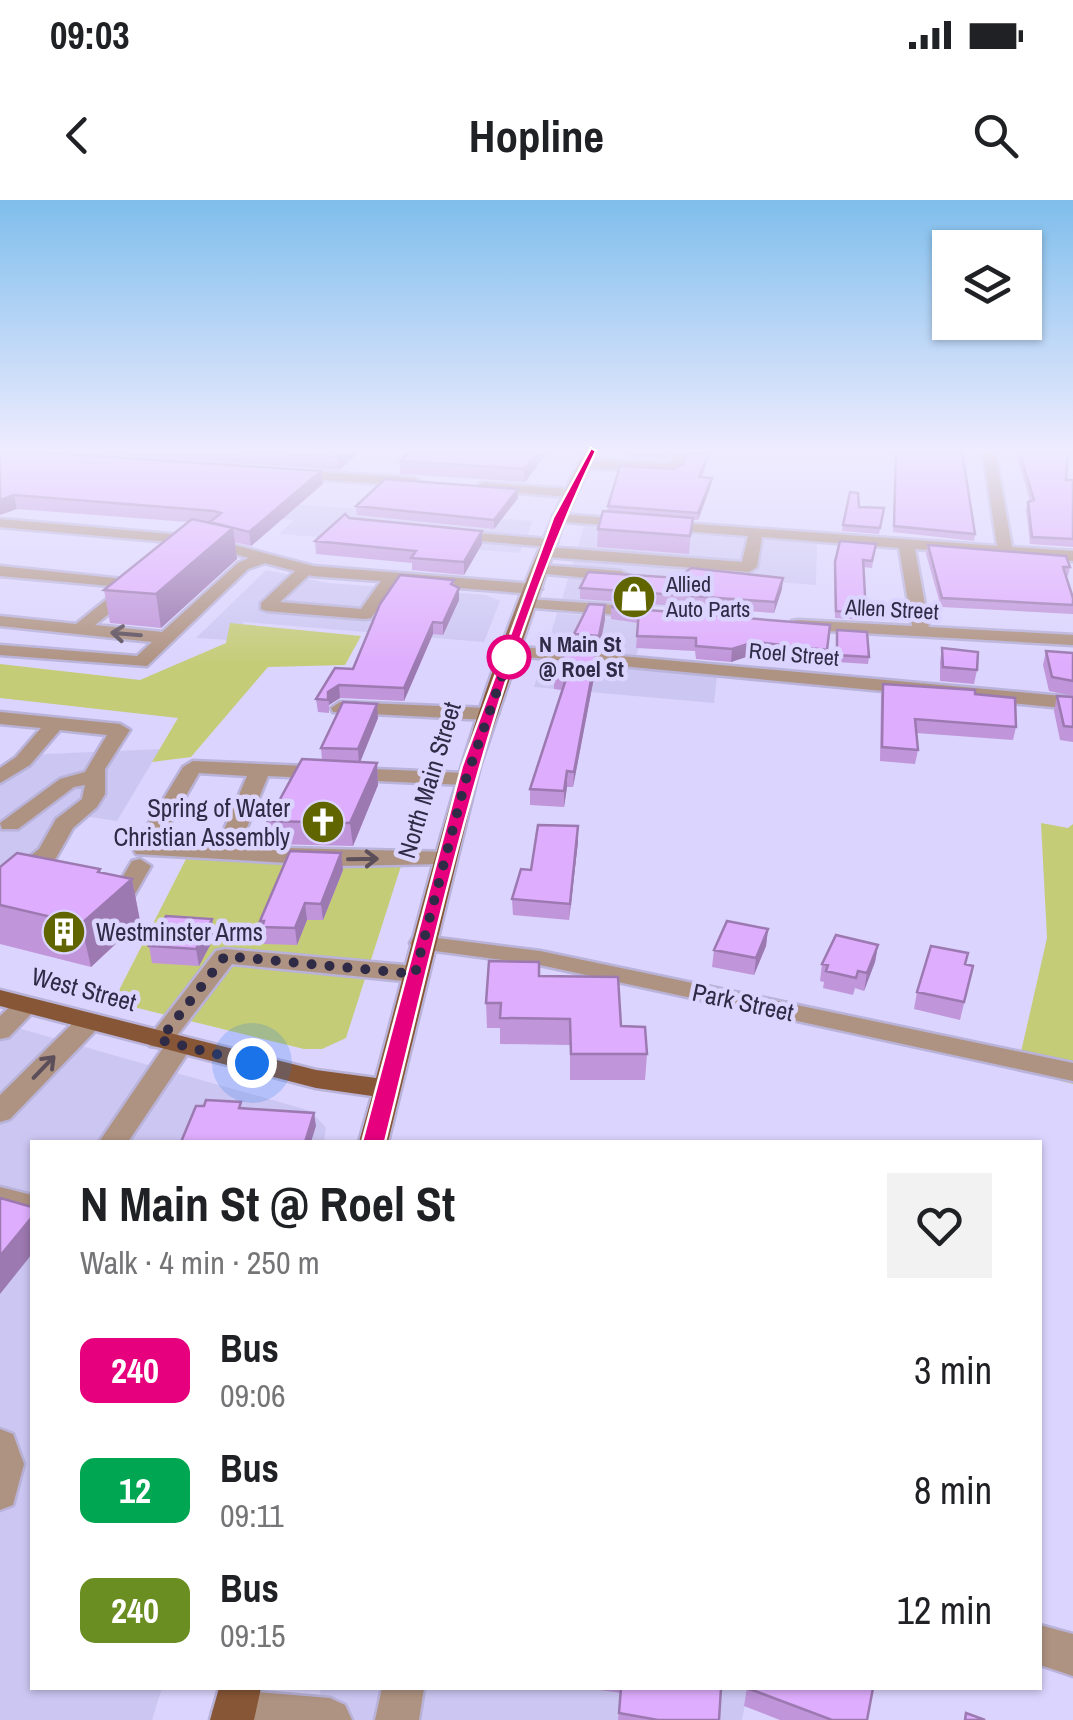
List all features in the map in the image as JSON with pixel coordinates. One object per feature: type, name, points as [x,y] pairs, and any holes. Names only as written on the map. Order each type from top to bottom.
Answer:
[{"type":"main road","name":"North Main Street","points":[[374,1140],[466,779],[557,522]]},
{"type":"main road","name":"West Street","points":[[13,1002],[316,1079],[386,1089]]},
{"type":"street","points":[[615,522],[1073,556]]},
{"type":"street","points":[[1000,522],[1004,551]]},
{"type":"street","points":[[0,524],[192,539],[305,570],[391,579],[688,563],[749,568],[756,532]]},
{"type":"street","points":[[0,539],[21,525]]},
{"type":"street","points":[[678,580],[704,528]]},
{"type":"street","points":[[434,533],[661,614]]},
{"type":"street","points":[[170,554],[192,539]]},
{"type":"street","points":[[906,543],[922,633]]},
{"type":"street","points":[[0,650],[141,662],[244,566],[264,558]]},
{"type":"street","points":[[305,570],[267,606],[365,614],[391,579]]},
{"type":"street","points":[[0,571],[143,578],[80,629]]},
{"type":"street","points":[[540,572],[639,577]]},
{"type":"street","points":[[0,622],[166,638]]},
{"type":"street","name":"Allen Street","points":[[779,623],[1073,640]]},
{"type":"street","name":"Roel Street","points":[[511,651],[1073,704]]},
{"type":"street","points":[[340,708],[488,714]]},
{"type":"street","points":[[0,718],[120,730],[99,762],[93,798],[60,831],[52,850],[9,884]]},
{"type":"street","points":[[0,777],[23,761],[55,723]]},
{"type":"street","points":[[444,857],[339,859],[144,849],[192,768],[466,779]]},
{"type":"street","points":[[226,854],[260,770]]},
{"type":"street","points":[[5,823],[67,783],[95,776]]},
{"type":"street","points":[[5,823],[60,831]]},
{"type":"street","points":[[78,889],[123,896],[140,866]]},
{"type":"street","points":[[9,884],[48,883]]},
{"type":"street","name":"Park Street","points":[[422,943],[540,958],[1068,1071]]},
{"type":"street","points":[[114,1140],[169,1042],[225,956],[415,974]]},
{"type":"street","points":[[0,1030],[13,1002]]},
{"type":"street","points":[[0,1112],[89,1022]]},
{"type":"street","points":[[0,1198],[30,1206]]},
{"type":"street","points":[[0,1445],[5,1464],[0,1493]]},
{"type":"street","points":[[1042,1645],[1073,1655]]},
{"type":"street","points":[[397,1720],[403,1690]]},
{"type":"street","points":[[235,1706],[330,1720]]},
{"type":"shaded area","points":[[292,522],[533,522],[520,553],[279,534]]},
{"type":"shaded area","points":[[584,526],[817,544],[816,585],[695,576],[685,609],[562,599]]},
{"type":"shaded area","points":[[266,570],[328,583],[486,595],[500,601],[484,642],[244,622],[233,640],[196,638]]},
{"type":"shaded area","points":[[557,613],[650,621],[636,655],[547,647]]},
{"type":"shaded area","points":[[542,661],[717,677],[714,703],[534,687]]},
{"type":"shaded area","points":[[160,749],[117,821],[83,816],[0,889],[0,771],[25,755]]},
{"type":"shaded area","points":[[0,1023],[311,1111],[326,1128],[324,1140],[30,1140],[30,1690],[161,1690],[152,1720],[0,1720]]},
{"type":"shaded area","points":[[321,1690],[748,1690],[742,1720],[315,1720]]},
{"type":"green space","points":[[230,623],[361,636],[345,665],[268,667],[191,757],[152,762],[178,718],[0,698],[0,664],[140,680],[226,643]]},
{"type":"green space","points":[[1041,823],[1068,828],[1073,824],[1073,1084],[1061,1081],[1064,1060],[1021,1052],[1047,938]]},
{"type":"green space","points":[[186,859],[401,866],[346,1038],[322,1049],[304,1049],[113,1002]]},
{"type":"building","points":[[188,522],[233,528],[156,594],[104,590]]},
{"type":"building","points":[[210,522],[261,522],[249,532]]},
{"type":"building","points":[[336,522],[389,522],[482,531],[464,562],[411,558],[416,551],[315,541]]},
{"type":"building","points":[[600,522],[692,522],[690,536],[598,529]]},
{"type":"building","points":[[844,522],[881,522],[880,528],[843,525]]},
{"type":"building","points":[[894,522],[973,522],[975,534],[894,526]]},
{"type":"building","points":[[1030,522],[1073,522],[1073,539],[1032,537]]},
{"type":"building","points":[[840,541],[876,544],[872,561],[863,560],[866,613],[836,611],[835,562]]},
{"type":"building","points":[[928,545],[1066,556],[1070,567],[1063,567],[1073,605],[942,598]]},
{"type":"building","points":[[691,568],[783,578],[775,602],[580,588],[588,572],[678,578]]},
{"type":"building","points":[[400,575],[454,580],[451,584],[459,588],[443,623],[433,622],[404,688],[339,685],[328,692],[328,700],[316,699],[335,668],[353,669],[380,604]]},
{"type":"building","points":[[589,604],[605,605],[599,636],[574,634]]},
{"type":"building","points":[[611,607],[830,625],[827,650],[754,642],[732,649],[696,646],[696,638],[637,636],[639,610]]},
{"type":"building","points":[[837,630],[867,632],[869,657],[837,655]]},
{"type":"building","points":[[942,648],[978,652],[977,670],[943,667]]},
{"type":"building","points":[[566,651],[596,653],[574,772],[567,771],[564,791],[530,789],[567,676],[554,675]]},
{"type":"building","points":[[1046,651],[1073,653],[1073,681],[1052,677]]},
{"type":"building","points":[[883,684],[975,690],[975,694],[1015,698],[1016,727],[915,719],[918,750],[882,747]]},
{"type":"building","points":[[1057,696],[1073,697],[1073,727],[1064,726]]},
{"type":"building","points":[[343,702],[377,704],[358,749],[321,748]]},
{"type":"building","points":[[302,759],[377,763],[350,823],[268,821]]},
{"type":"building","points":[[538,825],[578,826],[570,904],[512,899],[521,869],[531,870]]},
{"type":"building","points":[[290,851],[341,853],[321,904],[305,903],[295,928],[262,927],[264,921],[260,921]]},
{"type":"building","points":[[17,853],[132,879],[81,924],[0,905],[0,867]]},
{"type":"building","points":[[166,916],[212,919],[196,949],[149,946]]},
{"type":"building","points":[[727,921],[768,929],[756,958],[714,950]]},
{"type":"building","points":[[836,935],[878,945],[867,973],[858,971],[856,978],[826,971],[828,965],[822,964]]},
{"type":"building","points":[[931,946],[968,953],[965,964],[973,966],[964,1002],[917,992]]},
{"type":"building","points":[[489,961],[539,962],[539,976],[618,977],[621,1026],[645,1027],[647,1054],[571,1054],[570,1019],[500,1018],[501,1003],[486,1003]]},
{"type":"building","points":[[206,1100],[241,1102],[239,1108],[314,1113],[306,1140],[182,1140],[196,1106],[204,1106]]},
{"type":"building","points":[[0,1198],[30,1206],[30,1219],[0,1256]]},
{"type":"building","points":[[621,1690],[721,1690],[719,1720],[658,1720],[619,1713]]},
{"type":"building","points":[[752,1690],[873,1690],[867,1720],[832,1720]]},
{"type":"building","points":[[966,1713],[985,1720],[965,1720]]},
{"type":"bus line","name":"240","points":[[374,1140],[470,766],[557,522]]},
{"type":"place","name":"Allied Auto Parts","points":[[634,597]]},
{"type":"place","name":"N Main St @ Roel St","points":[[509,657]]},
{"type":"place","name":"Spring of Water Christian Assembly","points":[[323,822]]},
{"type":"place","name":"Westminster Arms","points":[[64,932]]},
{"type":"route","points":[[252,1063],[160,1040],[225,956],[415,974],[466,779],[511,651],[509,657]]}]
